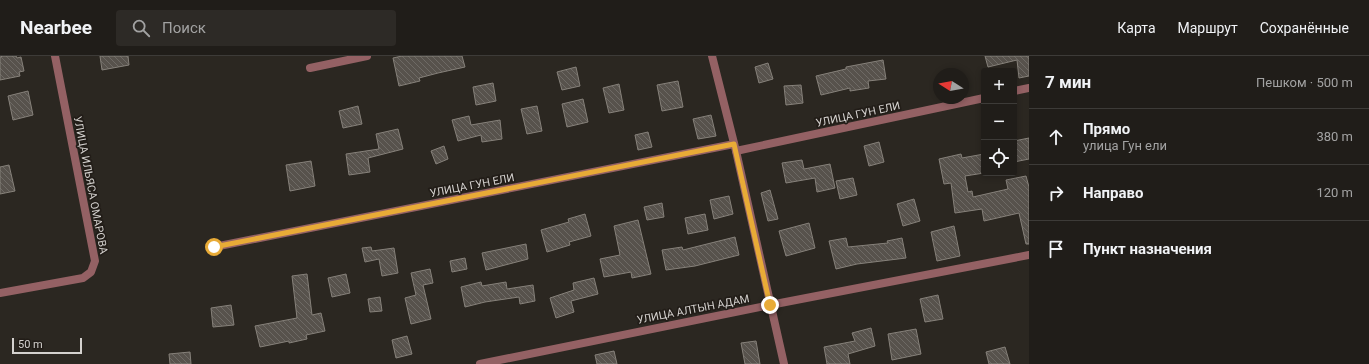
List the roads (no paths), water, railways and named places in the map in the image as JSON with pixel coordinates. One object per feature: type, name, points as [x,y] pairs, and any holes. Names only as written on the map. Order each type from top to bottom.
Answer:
[{"type":"street","name":"УЛИЦА ИЛЬЯСА ОМАРОВА","points":[[0,293],[83,278],[91,272],[95,261],[55,56]]},
{"type":"street","points":[[310,68],[367,56]]},
{"type":"street","points":[[712,56],[735,148],[784,364]]},
{"type":"street","points":[[1017,90],[1029,88]]},
{"type":"street","name":"УЛИЦА ГУН ЕЛИ","points":[[214,247],[735,148],[981,99]]},
{"type":"street","name":"УЛИЦА АЛТЫН АДАМ","points":[[480,364],[770,305],[1029,255]]}]
